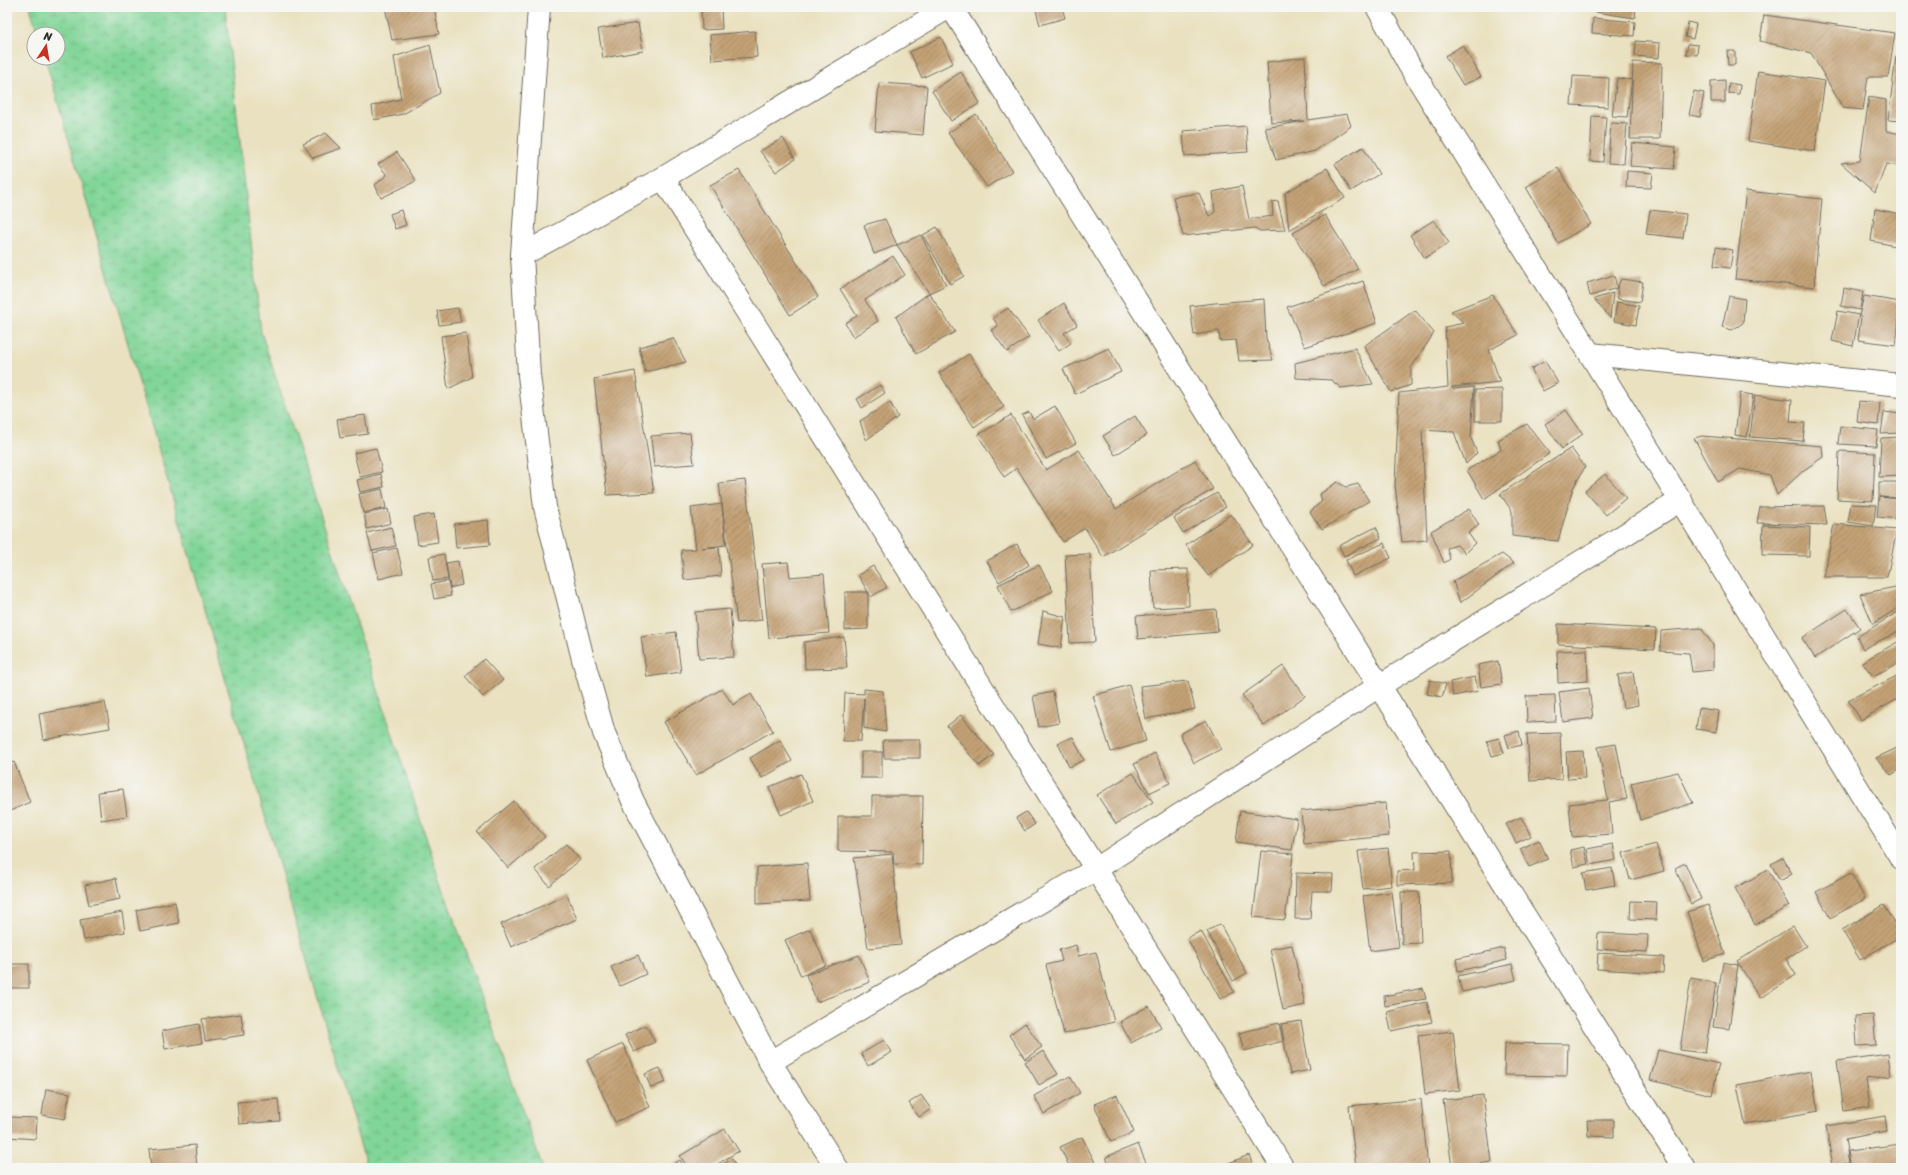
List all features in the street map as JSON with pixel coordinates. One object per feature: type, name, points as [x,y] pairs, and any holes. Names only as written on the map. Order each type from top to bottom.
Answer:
[{"type":"street","points":[[539,7],[522,255],[529,375],[545,507],[583,658],[604,733],[633,801],[770,1062],[837,1168]]},
{"type":"street","points":[[522,255],[663,178],[950,7],[1684,1168]]},
{"type":"street","points":[[1377,7],[1409,65],[1681,500],[1901,858]]},
{"type":"street","points":[[663,178],[1283,1168]]},
{"type":"street","points":[[1590,354],[1901,385]]},
{"type":"street","points":[[770,1062],[1096,869],[1379,686],[1681,500]]},
{"type":"green space","points":[[30,7],[225,7],[261,332],[440,880],[543,1168],[367,1168],[47,66],[66,66],[66,26],[36,26]]},
{"type":"building","points":[[385,7],[434,7],[439,34],[392,40]]},
{"type":"building","points":[[701,7],[721,7],[722,29],[702,30]]},
{"type":"building","points":[[1035,7],[1062,7],[1065,18],[1040,25]]},
{"type":"building","points":[[1595,7],[1636,7],[1635,18],[1595,12]]},
{"type":"building","points":[[1764,15],[1895,33],[1888,77],[1868,77],[1863,110],[1843,108],[1811,53],[1760,41]]},
{"type":"building","points":[[1593,18],[1635,22],[1634,36],[1592,33]]},
{"type":"building","points":[[1688,22],[1696,24],[1693,39],[1685,37]]},
{"type":"building","points":[[638,23],[643,51],[603,58],[598,29]]},
{"type":"building","points":[[755,31],[757,57],[712,60],[710,35]]},
{"type":"building","points":[[941,37],[953,63],[922,78],[910,52]]},
{"type":"building","points":[[1636,41],[1660,43],[1659,58],[1635,56]]},
{"type":"building","points":[[1688,44],[1698,45],[1697,55],[1686,54]]},
{"type":"building","points":[[430,45],[440,93],[403,114],[374,120],[372,106],[401,99],[394,57]]},
{"type":"building","points":[[1463,45],[1481,77],[1463,85],[1445,56]]},
{"type":"building","points":[[1727,51],[1735,51],[1735,65],[1728,65]]},
{"type":"building","points":[[1896,56],[1901,57],[1901,121],[1888,120]]},
{"type":"building","points":[[1305,57],[1308,120],[1347,114],[1351,126],[1315,151],[1276,160],[1265,128],[1304,121],[1271,123],[1267,62]]},
{"type":"building","points":[[1633,62],[1662,63],[1660,139],[1630,139]]},
{"type":"building","points":[[1758,71],[1825,81],[1815,151],[1748,141]]},
{"type":"building","points":[[961,72],[980,103],[951,121],[932,91]]},
{"type":"building","points":[[1573,76],[1609,78],[1608,107],[1571,105]]},
{"type":"building","points":[[1617,78],[1632,80],[1627,117],[1612,116]]},
{"type":"building","points":[[1725,80],[1725,102],[1711,102],[1711,81]]},
{"type":"building","points":[[879,83],[927,86],[923,135],[875,131]]},
{"type":"building","points":[[1729,83],[1740,85],[1739,94],[1728,93]]},
{"type":"building","points":[[1694,91],[1704,93],[1700,117],[1689,115]]},
{"type":"building","points":[[1869,97],[1886,100],[1886,131],[1901,134],[1901,166],[1886,164],[1875,193],[1841,163],[1860,161]]},
{"type":"building","points":[[976,114],[1012,171],[987,187],[948,133]]},
{"type":"building","points":[[1592,116],[1606,117],[1603,162],[1590,161]]},
{"type":"building","points":[[1611,123],[1627,124],[1624,164],[1608,163]]},
{"type":"building","points":[[1246,126],[1248,152],[1185,156],[1183,131]]},
{"type":"building","points":[[326,133],[341,148],[313,158],[303,144]]},
{"type":"building","points":[[783,138],[795,159],[776,172],[760,151]]},
{"type":"building","points":[[1632,143],[1676,147],[1674,169],[1630,166]]},
{"type":"building","points":[[1363,147],[1379,174],[1351,191],[1335,164]]},
{"type":"building","points":[[397,152],[416,181],[381,198],[375,185],[387,175],[378,164]]},
{"type":"building","points":[[1327,168],[1345,198],[1289,230],[1285,193]]},
{"type":"building","points":[[1558,168],[1591,224],[1558,243],[1526,187]]},
{"type":"building","points":[[739,170],[818,297],[790,315],[710,185]]},
{"type":"building","points":[[1627,171],[1653,173],[1651,188],[1626,187]]},
{"type":"building","points":[[1242,186],[1249,219],[1273,216],[1272,202],[1278,201],[1285,230],[1260,231],[1255,228],[1183,236],[1173,197],[1199,193],[1209,216],[1215,212],[1213,192]]},
{"type":"building","points":[[1746,191],[1822,199],[1814,287],[1735,279]]},
{"type":"building","points":[[1875,209],[1901,214],[1901,247],[1871,241]]},
{"type":"building","points":[[401,210],[406,225],[395,229],[390,214]]},
{"type":"building","points":[[1650,210],[1686,214],[1683,238],[1646,234]]},
{"type":"building","points":[[1325,215],[1358,269],[1324,286],[1293,233]]},
{"type":"building","points":[[885,219],[897,245],[874,254],[864,225]]},
{"type":"building","points":[[1434,220],[1449,243],[1425,258],[1410,235]]},
{"type":"building","points":[[937,227],[964,276],[950,284],[923,235]]},
{"type":"building","points":[[921,235],[946,285],[929,293],[897,245]]},
{"type":"building","points":[[1716,247],[1733,250],[1730,268],[1714,266]]},
{"type":"building","points":[[893,256],[905,275],[865,300],[878,321],[853,337],[845,323],[857,316],[840,289]]},
{"type":"building","points":[[1614,275],[1617,288],[1590,296],[1587,283]]},
{"type":"building","points":[[1621,279],[1643,282],[1640,302],[1618,299],[1617,288]]},
{"type":"building","points":[[1363,281],[1377,323],[1305,347],[1287,307]]},
{"type":"building","points":[[1844,288],[1863,292],[1860,310],[1841,306]]},
{"type":"building","points":[[929,293],[955,332],[916,354],[896,317]]},
{"type":"building","points":[[1613,293],[1610,318],[1594,299]]},
{"type":"building","points":[[1493,295],[1518,335],[1489,350],[1500,382],[1452,387],[1453,389],[1474,387],[1471,438],[1477,453],[1466,464],[1454,432],[1422,430],[1427,540],[1402,542],[1395,485],[1399,393],[1448,387],[1445,327],[1464,323],[1451,311]]},
{"type":"building","points":[[1729,296],[1745,299],[1743,323],[1732,330],[1722,327]]},
{"type":"building","points":[[1864,296],[1901,302],[1896,345],[1858,340],[1861,318],[1859,315]]},
{"type":"building","points":[[1264,299],[1266,338],[1273,360],[1239,361],[1236,340],[1220,341],[1219,331],[1194,335],[1190,306]]},
{"type":"building","points":[[1617,302],[1639,306],[1636,325],[1614,321]]},
{"type":"building","points":[[1064,303],[1077,325],[1064,333],[1071,343],[1059,351],[1038,320]]},
{"type":"building","points":[[458,308],[461,322],[439,325],[437,311]]},
{"type":"building","points":[[1008,308],[1029,337],[1007,352],[991,330],[998,326],[993,318]]},
{"type":"building","points":[[1415,310],[1434,333],[1411,368],[1411,385],[1391,392],[1364,346]]},
{"type":"building","points":[[1838,311],[1859,315],[1853,346],[1832,341]]},
{"type":"building","points":[[466,333],[472,377],[448,389],[441,336]]},
{"type":"building","points":[[673,338],[686,362],[645,372],[639,347]]},
{"type":"building","points":[[1109,348],[1121,372],[1075,394],[1063,369]]},
{"type":"building","points":[[1355,348],[1373,384],[1341,388],[1331,380],[1296,378],[1295,363]]},
{"type":"building","points":[[969,354],[1004,407],[974,427],[939,373]]},
{"type":"building","points":[[1545,361],[1558,383],[1543,391],[1531,369]]},
{"type":"building","points":[[635,371],[654,493],[607,495],[594,379]]},
{"type":"building","points":[[880,385],[885,393],[862,408],[857,399]]},
{"type":"building","points":[[1502,389],[1502,421],[1475,421],[1475,390]]},
{"type":"building","points":[[1740,393],[1753,395],[1747,437],[1735,435]]},
{"type":"building","points":[[1755,395],[1792,400],[1790,422],[1805,423],[1803,441],[1750,437]]},
{"type":"building","points":[[1859,401],[1880,403],[1878,425],[1857,422]]},
{"type":"building","points":[[890,402],[898,417],[866,440],[860,421]]},
{"type":"building","points":[[1055,406],[1076,443],[1046,459],[1022,415],[1029,412],[1033,419]]},
{"type":"building","points":[[1566,410],[1583,434],[1562,449],[1545,424]]},
{"type":"building","points":[[1884,412],[1901,414],[1901,433],[1881,434]]},
{"type":"building","points":[[365,415],[368,434],[340,438],[337,419]]},
{"type":"building","points":[[1011,415],[1046,470],[1079,450],[1116,509],[1195,460],[1213,489],[1103,557],[1085,528],[1063,542],[1017,468],[1004,477],[978,435]]},
{"type":"building","points":[[1135,416],[1147,435],[1115,455],[1103,436]]},
{"type":"building","points":[[1527,424],[1550,453],[1484,499],[1467,470],[1501,450],[1498,440]]},
{"type":"building","points":[[1840,426],[1878,430],[1876,446],[1838,444]]},
{"type":"building","points":[[690,433],[694,464],[654,467],[651,436]]},
{"type":"building","points":[[1702,436],[1822,446],[1823,457],[1804,470],[1777,495],[1770,475],[1740,469],[1718,482],[1694,438]]},
{"type":"building","points":[[1901,437],[1901,476],[1879,477],[1881,438]]},
{"type":"building","points":[[376,448],[382,472],[360,477],[354,453]]},
{"type":"building","points":[[1571,448],[1585,467],[1573,488],[1558,541],[1512,536],[1512,511],[1500,494]]},
{"type":"building","points":[[1839,452],[1875,453],[1873,501],[1837,499]]},
{"type":"building","points":[[381,474],[384,487],[360,492],[357,480]]},
{"type":"building","points":[[1605,474],[1626,498],[1606,515],[1585,491]]},
{"type":"building","points":[[745,480],[762,620],[737,623],[719,483]]},
{"type":"building","points":[[1337,482],[1346,487],[1358,484],[1369,501],[1322,529],[1310,512],[1322,501],[1320,494]]},
{"type":"building","points":[[1879,482],[1897,482],[1897,498],[1879,497]]},
{"type":"building","points":[[382,489],[386,508],[363,513],[359,494]]},
{"type":"building","points":[[1217,493],[1226,507],[1183,533],[1174,518]]},
{"type":"building","points":[[1879,497],[1901,499],[1901,519],[1877,517]]},
{"type":"building","points":[[722,504],[726,545],[701,548],[719,547],[721,576],[684,580],[681,550],[696,549],[691,508]]},
{"type":"building","points":[[1851,504],[1876,505],[1873,526],[1848,522]]},
{"type":"building","points":[[1824,506],[1827,525],[1757,523],[1760,507]]},
{"type":"building","points":[[388,509],[391,523],[367,529],[364,514]]},
{"type":"building","points":[[1469,509],[1479,525],[1468,533],[1475,543],[1465,553],[1457,545],[1447,548],[1450,559],[1444,563],[1431,531]]},
{"type":"building","points":[[434,514],[438,542],[418,545],[414,517]]},
{"type":"building","points":[[1231,514],[1253,545],[1208,576],[1186,545]]},
{"type":"building","points":[[488,520],[490,545],[456,548],[454,524]]},
{"type":"building","points":[[1834,524],[1897,530],[1887,577],[1824,577]]},
{"type":"building","points":[[1763,525],[1810,527],[1809,556],[1762,555]]},
{"type":"building","points":[[391,527],[396,546],[372,551],[367,533]]},
{"type":"building","points":[[1376,527],[1381,538],[1344,556],[1339,546]]},
{"type":"building","points":[[1384,543],[1391,558],[1353,576],[1346,560]]},
{"type":"building","points":[[1017,544],[1029,565],[999,582],[987,561]]},
{"type":"building","points":[[397,548],[403,573],[379,579],[373,553]]},
{"type":"building","points":[[444,554],[448,579],[433,581],[429,557]]},
{"type":"building","points":[[1090,554],[1095,642],[1070,643],[1065,555]]},
{"type":"building","points":[[1502,554],[1514,563],[1460,603],[1453,581]]},
{"type":"building","points":[[458,561],[462,585],[450,588],[446,563]]},
{"type":"building","points":[[788,562],[790,577],[824,574],[829,633],[769,638],[762,564]]},
{"type":"building","points":[[1039,565],[1053,591],[1011,612],[998,585]]},
{"type":"building","points":[[873,566],[887,587],[871,597],[858,575]]},
{"type":"building","points":[[1188,569],[1189,606],[1153,608],[1151,570]]},
{"type":"building","points":[[448,581],[451,596],[434,599],[431,584]]},
{"type":"building","points":[[1901,586],[1901,606],[1873,624],[1860,594]]},
{"type":"building","points":[[845,592],[868,592],[868,629],[845,630]]},
{"type":"building","points":[[730,609],[734,657],[699,659],[695,612]]},
{"type":"building","points":[[1216,609],[1218,632],[1138,639],[1136,616]]},
{"type":"building","points":[[1847,609],[1860,628],[1815,658],[1802,638]]},
{"type":"building","points":[[1901,610],[1901,630],[1863,649],[1857,637]]},
{"type":"building","points":[[1043,611],[1065,617],[1061,648],[1038,644]]},
{"type":"building","points":[[1558,624],[1656,629],[1655,649],[1558,644]]},
{"type":"building","points":[[1701,628],[1713,645],[1713,670],[1692,672],[1689,653],[1660,651],[1661,631]]},
{"type":"building","points":[[676,632],[681,672],[647,677],[641,637]]},
{"type":"building","points":[[844,637],[847,668],[805,669],[804,642]]},
{"type":"building","points":[[1901,640],[1901,662],[1873,676],[1862,662]]},
{"type":"building","points":[[1587,650],[1588,681],[1558,683],[1557,651]]},
{"type":"building","points":[[484,659],[503,680],[483,697],[465,676]]},
{"type":"building","points":[[1498,661],[1502,684],[1481,687],[1478,665]]},
{"type":"building","points":[[1283,666],[1305,696],[1264,726],[1242,695]]},
{"type":"building","points":[[1633,672],[1638,705],[1623,708],[1618,675]]},
{"type":"building","points":[[1901,674],[1901,697],[1861,720],[1848,700]]},
{"type":"building","points":[[1475,677],[1478,691],[1453,696],[1450,682]]},
{"type":"building","points":[[1430,680],[1446,684],[1442,697],[1427,694]]},
{"type":"building","points":[[1188,681],[1195,709],[1146,719],[1140,686]]},
{"type":"building","points":[[1129,685],[1146,741],[1111,752],[1093,696]]},
{"type":"building","points":[[1589,688],[1593,718],[1563,722],[1559,692]]},
{"type":"building","points":[[722,689],[733,705],[751,694],[773,731],[696,775],[664,722]]},
{"type":"building","points":[[864,689],[883,691],[886,732],[864,728],[864,698],[861,741],[843,741],[845,693],[864,694]]},
{"type":"building","points":[[1053,692],[1059,723],[1039,727],[1033,696]]},
{"type":"building","points":[[1555,695],[1556,721],[1527,722],[1526,696]]},
{"type":"building","points":[[105,702],[110,728],[43,740],[39,714]]},
{"type":"building","points":[[1699,708],[1719,711],[1716,732],[1696,729]]},
{"type":"building","points":[[961,715],[994,755],[979,766],[947,726]]},
{"type":"building","points":[[1206,720],[1221,749],[1194,763],[1180,734]]},
{"type":"building","points":[[1519,731],[1522,745],[1509,748],[1505,735]]},
{"type":"building","points":[[1560,733],[1562,779],[1530,781],[1527,734]]},
{"type":"building","points":[[1073,737],[1084,760],[1069,767],[1058,743]]},
{"type":"building","points":[[1499,738],[1504,753],[1492,756],[1487,741]]},
{"type":"building","points":[[780,740],[792,761],[762,778],[750,758]]},
{"type":"building","points":[[883,740],[920,740],[920,758],[884,758]]},
{"type":"building","points":[[1616,744],[1627,799],[1609,802],[1612,834],[1572,837],[1569,804],[1608,800],[1598,747]]},
{"type":"building","points":[[1901,746],[1901,769],[1891,775],[1876,758]]},
{"type":"building","points":[[1583,751],[1585,778],[1568,779],[1566,752]]},
{"type":"building","points":[[861,752],[882,752],[882,778],[861,778]]},
{"type":"building","points":[[1155,753],[1170,783],[1149,793],[1134,764]]},
{"type":"building","points":[[14,762],[30,802],[10,811],[7,803],[7,764]]},
{"type":"building","points":[[1678,772],[1693,803],[1640,820],[1631,783]]},
{"type":"building","points":[[1133,773],[1153,802],[1116,824],[1097,795]]},
{"type":"building","points":[[801,774],[813,801],[781,815],[769,787]]},
{"type":"building","points":[[123,789],[127,816],[101,820],[98,792]]},
{"type":"building","points":[[872,796],[923,796],[922,865],[894,864],[893,852],[838,851],[838,816],[872,816]]},
{"type":"building","points":[[514,801],[545,837],[508,868],[477,832]]},
{"type":"building","points":[[1386,803],[1389,836],[1304,844],[1301,811]]},
{"type":"building","points":[[1240,811],[1297,819],[1292,850],[1236,842]]},
{"type":"building","points":[[1026,812],[1035,824],[1025,831],[1016,818]]},
{"type":"building","points":[[1521,817],[1531,836],[1516,843],[1506,824]]},
{"type":"building","points":[[1539,840],[1548,859],[1529,867],[1520,849]]},
{"type":"building","points":[[566,844],[580,860],[549,886],[535,869]]},
{"type":"building","points":[[1613,844],[1616,860],[1590,865],[1587,849]]},
{"type":"building","points":[[1656,844],[1664,871],[1630,880],[1623,853]]},
{"type":"building","points":[[1584,847],[1588,864],[1574,867],[1570,850]]},
{"type":"building","points":[[1388,848],[1392,886],[1363,889],[1358,851]]},
{"type":"building","points":[[1261,851],[1293,854],[1285,920],[1253,917]]},
{"type":"building","points":[[1451,851],[1452,883],[1397,885],[1397,871],[1415,870],[1414,852]]},
{"type":"building","points":[[892,854],[901,945],[868,948],[854,858]]},
{"type":"building","points":[[1783,858],[1792,874],[1780,881],[1771,864]]},
{"type":"building","points":[[807,863],[810,901],[757,904],[757,867]]},
{"type":"building","points":[[1685,863],[1701,899],[1691,904],[1675,868]]},
{"type":"building","points":[[1612,868],[1615,885],[1586,890],[1583,873]]},
{"type":"building","points":[[1768,870],[1789,906],[1755,925],[1735,888]]},
{"type":"building","points":[[1296,873],[1333,874],[1332,891],[1312,891],[1310,919],[1295,919]]},
{"type":"building","points":[[1851,873],[1865,899],[1830,918],[1816,892]]},
{"type":"building","points":[[116,878],[120,899],[89,905],[85,885]]},
{"type":"building","points":[[1392,892],[1399,947],[1370,951],[1363,896]]},
{"type":"building","points":[[1401,892],[1419,892],[1421,943],[1402,944]]},
{"type":"building","points":[[567,895],[577,919],[511,947],[501,924]]},
{"type":"building","points":[[1631,901],[1657,902],[1656,920],[1630,919]]},
{"type":"building","points":[[175,902],[179,923],[140,931],[136,910]]},
{"type":"building","points":[[1708,905],[1725,954],[1704,961],[1687,912]]},
{"type":"building","points":[[1884,905],[1901,932],[1901,936],[1860,960],[1842,930]]},
{"type":"building","points":[[122,912],[125,932],[84,940],[80,920]]},
{"type":"building","points":[[1220,924],[1247,973],[1233,981],[1207,931]]},
{"type":"building","points":[[1793,926],[1806,946],[1786,959],[1796,975],[1760,998],[1737,961]]},
{"type":"building","points":[[810,929],[826,965],[801,976],[785,940]]},
{"type":"building","points":[[1201,931],[1234,992],[1220,999],[1187,938]]},
{"type":"building","points":[[1598,933],[1648,935],[1647,952],[1597,949]]},
{"type":"building","points":[[1076,945],[1078,956],[1096,952],[1114,1022],[1064,1034],[1046,965],[1062,961],[1059,950]]},
{"type":"building","points":[[1292,945],[1305,1005],[1283,1010],[1270,949]]},
{"type":"building","points":[[1504,948],[1507,960],[1458,971],[1456,959]]},
{"type":"building","points":[[1598,953],[1664,957],[1663,973],[1597,969]]},
{"type":"building","points":[[638,955],[646,974],[620,986],[611,967]]},
{"type":"building","points":[[859,955],[870,982],[817,1002],[806,975]]},
{"type":"building","points":[[1723,962],[1738,965],[1729,1029],[1713,1027]]},
{"type":"building","points":[[7,964],[29,964],[29,988],[7,988]]},
{"type":"building","points":[[1512,964],[1516,980],[1462,992],[1458,976]]},
{"type":"building","points":[[1691,978],[1716,983],[1705,1053],[1680,1050]]},
{"type":"building","points":[[1423,988],[1426,999],[1385,1006],[1384,996]]},
{"type":"building","points":[[1427,1002],[1432,1022],[1391,1031],[1387,1012]]},
{"type":"building","points":[[1149,1006],[1161,1027],[1131,1043],[1120,1022]]},
{"type":"building","points":[[241,1014],[244,1035],[205,1041],[202,1019]]},
{"type":"building","points":[[1873,1015],[1876,1045],[1857,1046],[1855,1016]]},
{"type":"building","points":[[1301,1021],[1310,1070],[1290,1074],[1281,1024]]},
{"type":"building","points":[[1025,1023],[1042,1047],[1025,1059],[1009,1035]]},
{"type":"building","points":[[1279,1023],[1283,1041],[1244,1051],[1239,1033]]},
{"type":"building","points":[[199,1024],[202,1043],[165,1049],[162,1031]]},
{"type":"building","points":[[646,1025],[655,1042],[634,1052],[625,1035]]},
{"type":"building","points":[[1453,1031],[1460,1090],[1425,1094],[1418,1035]]},
{"type":"building","points":[[884,1040],[892,1052],[868,1066],[861,1054]]},
{"type":"building","points":[[1505,1043],[1568,1044],[1567,1076],[1504,1075]]},
{"type":"building","points":[[623,1044],[650,1107],[615,1122],[587,1060]]},
{"type":"building","points":[[1658,1050],[1719,1064],[1712,1095],[1650,1080]]},
{"type":"building","points":[[1043,1051],[1058,1074],[1039,1085],[1025,1062]]},
{"type":"building","points":[[1888,1054],[1891,1076],[1866,1079],[1870,1107],[1844,1111],[1837,1061]]},
{"type":"building","points":[[660,1068],[666,1082],[651,1088],[645,1074]]},
{"type":"building","points":[[1811,1071],[1818,1111],[1745,1124],[1737,1085]]},
{"type":"building","points":[[1070,1076],[1080,1093],[1044,1114],[1034,1096]]},
{"type":"building","points":[[46,1089],[70,1093],[65,1119],[42,1115]]},
{"type":"building","points":[[921,1095],[931,1109],[919,1117],[909,1103]]},
{"type":"building","points":[[1117,1095],[1134,1132],[1111,1142],[1094,1104]]},
{"type":"building","points":[[1483,1095],[1492,1162],[1452,1168],[1443,1100]]},
{"type":"building","points":[[278,1099],[280,1121],[239,1124],[237,1102]]},
{"type":"building","points":[[1421,1099],[1428,1168],[1356,1168],[1349,1106]]},
{"type":"building","points":[[1885,1116],[1887,1131],[1845,1139],[1849,1163],[1833,1166],[1826,1126]]},
{"type":"building","points":[[7,1117],[37,1118],[36,1139],[7,1137]]},
{"type":"building","points":[[1587,1120],[1614,1120],[1614,1137],[1588,1136]]},
{"type":"building","points":[[725,1129],[739,1151],[711,1168],[688,1168],[680,1156]]},
{"type":"building","points":[[1082,1137],[1098,1168],[1070,1168],[1060,1147]]},
{"type":"building","points":[[1138,1144],[1146,1163],[1132,1168],[1110,1168],[1106,1157]]},
{"type":"building","points":[[1901,1144],[1901,1166],[1883,1168],[1851,1168],[1848,1151]]},
{"type":"building","points":[[195,1145],[197,1168],[151,1168],[149,1149]]},
{"type":"building","points":[[1249,1155],[1254,1168],[1216,1168]]},
{"type":"building","points":[[732,1159],[737,1168],[716,1168]]},
{"type":"building","points":[[680,1160],[684,1168],[667,1168]]}]
